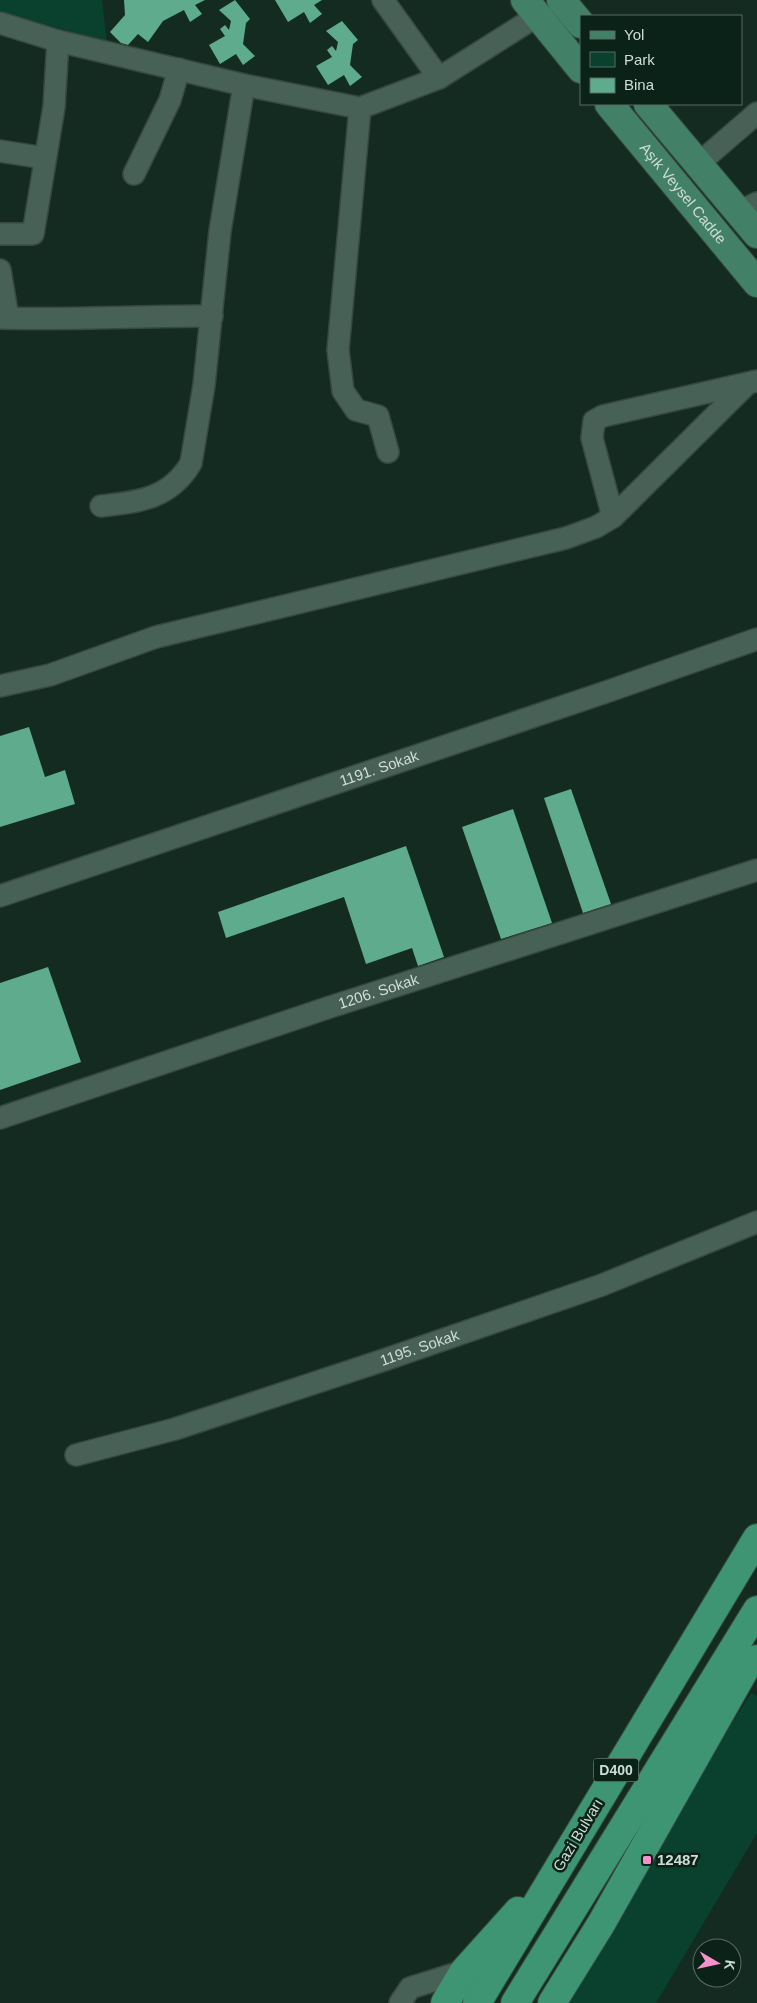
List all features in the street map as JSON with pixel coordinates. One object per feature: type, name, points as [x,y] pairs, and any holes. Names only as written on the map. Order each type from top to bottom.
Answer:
[{"type":"highway","name":"Gazi Bulvarı","points":[[476,2003],[757,1538]]},
{"type":"highway","name":"D400","points":[[515,2003],[757,1610]]},
{"type":"highway","points":[[552,2003],[601,1924],[748,1664],[757,1659]]},
{"type":"highway","points":[[445,2003],[464,1971],[560,1864]]},
{"type":"main road","points":[[562,0],[580,23]]},
{"type":"main road","points":[[531,8],[580,68]]},
{"type":"main road","name":"Aşık Veysel Cadde","points":[[610,105],[757,283]]},
{"type":"main road","name":"Aşık Veysel Cadde","points":[[649,105],[698,164],[748,208],[757,234]]},
{"type":"street","points":[[383,0],[439,78]]},
{"type":"street","points":[[0,23],[58,40],[179,70],[360,108],[439,78],[531,8]]},
{"type":"street","points":[[0,234],[33,234],[54,107],[58,40]]},
{"type":"street","points":[[134,174],[170,100],[179,70]]},
{"type":"street","points":[[101,506],[151,498],[165,492],[184,474],[191,463],[204,384],[220,231],[244,85]]},
{"type":"street","points":[[360,108],[338,350],[343,391],[356,410],[378,416],[388,452]]},
{"type":"street","points":[[698,164],[757,114]]},
{"type":"street","points":[[0,151],[45,158]]},
{"type":"street","points":[[0,270],[4,318],[92,319],[132,316],[212,316]]},
{"type":"street","points":[[613,517],[592,438],[594,421],[603,416],[752,382]]},
{"type":"street","points":[[0,686],[50,675],[156,637],[566,538],[596,527],[613,517],[752,382]]},
{"type":"street","name":"1191. Sokak","points":[[0,896],[757,640]]},
{"type":"street","name":"1206. Sokak","points":[[0,1118],[330,1007],[757,870]]},
{"type":"street","name":"1195. Sokak","points":[[76,1455],[175,1429],[384,1360],[602,1285],[757,1222]]},
{"type":"street","points":[[400,2003],[410,1988],[464,1971]]},
{"type":"green space","points":[[0,0],[102,0],[107,42],[0,11]]},
{"type":"green space","points":[[751,1693],[757,1696],[757,1833],[695,1938],[692,1938],[692,1942],[656,2003],[555,2003]]},
{"type":"building","points":[[124,0],[205,0],[195,5],[202,14],[190,22],[184,10],[163,21],[148,42],[138,34],[128,45],[121,43],[110,32],[125,15]]},
{"type":"building","points":[[235,0],[250,19],[246,23],[243,44],[255,56],[243,65],[236,54],[220,64],[209,45],[225,36],[220,29],[225,25],[229,30],[231,21],[219,10]]},
{"type":"building","points":[[275,0],[322,0],[314,5],[322,14],[310,23],[304,12],[288,22]]},
{"type":"building","points":[[342,21],[358,40],[353,44],[350,65],[362,77],[350,86],[344,75],[328,85],[316,66],[332,57],[327,50],[332,46],[336,51],[338,42],[326,31]]},
{"type":"building","points":[[29,727],[45,777],[65,770],[75,804],[0,827],[0,736]]},
{"type":"building","points":[[571,789],[611,904],[583,913],[544,798]]},
{"type":"building","points":[[513,809],[552,923],[501,939],[462,827]]},
{"type":"building","points":[[406,846],[444,957],[418,966],[412,948],[366,964],[344,897],[226,938],[218,912]]},
{"type":"building","points":[[48,967],[81,1062],[0,1090],[0,983]]},
{"type":"place","name":"12487","points":[[647,1860]]}]
